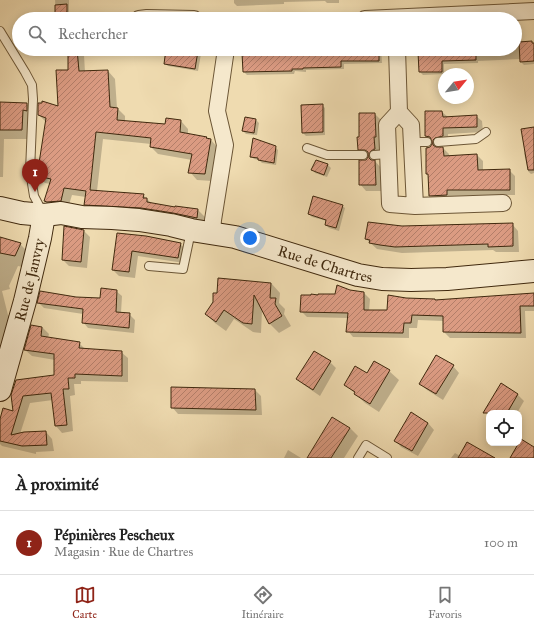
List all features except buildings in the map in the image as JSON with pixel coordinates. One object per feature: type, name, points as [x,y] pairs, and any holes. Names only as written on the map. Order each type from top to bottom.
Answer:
[{"type":"main road","name":"Rue de Chartres","points":[[0,208],[22,213],[44,215],[61,213],[82,217],[139,220],[171,225],[212,234],[235,237],[358,275],[382,279],[447,279],[534,271]]},
{"type":"main road","name":"Rue de Janvry","points":[[1,383],[25,300],[44,215]]},
{"type":"street","points":[[517,12],[534,11]]},
{"type":"street","points":[[212,234],[212,220],[225,145],[217,111],[225,56]]},
{"type":"street","points":[[397,56],[399,112],[412,125],[420,142],[415,206]]},
{"type":"street","points":[[399,112],[387,125],[381,155],[390,204],[415,206],[503,203]]},
{"type":"lane","points":[[0,31],[12,51]]},
{"type":"lane","points":[[15,56],[32,85],[33,99],[30,171],[34,196],[44,215]]},
{"type":"lane","points":[[438,142],[476,139],[486,132]]},
{"type":"lane","points":[[307,148],[328,155],[363,155]]},
{"type":"lane","points":[[148,266],[183,269],[191,230]]},
{"type":"lane","points":[[358,458],[366,445],[387,458]]},
{"type":"place","name":"Pépinières Pescheux","points":[[35,192]]}]
